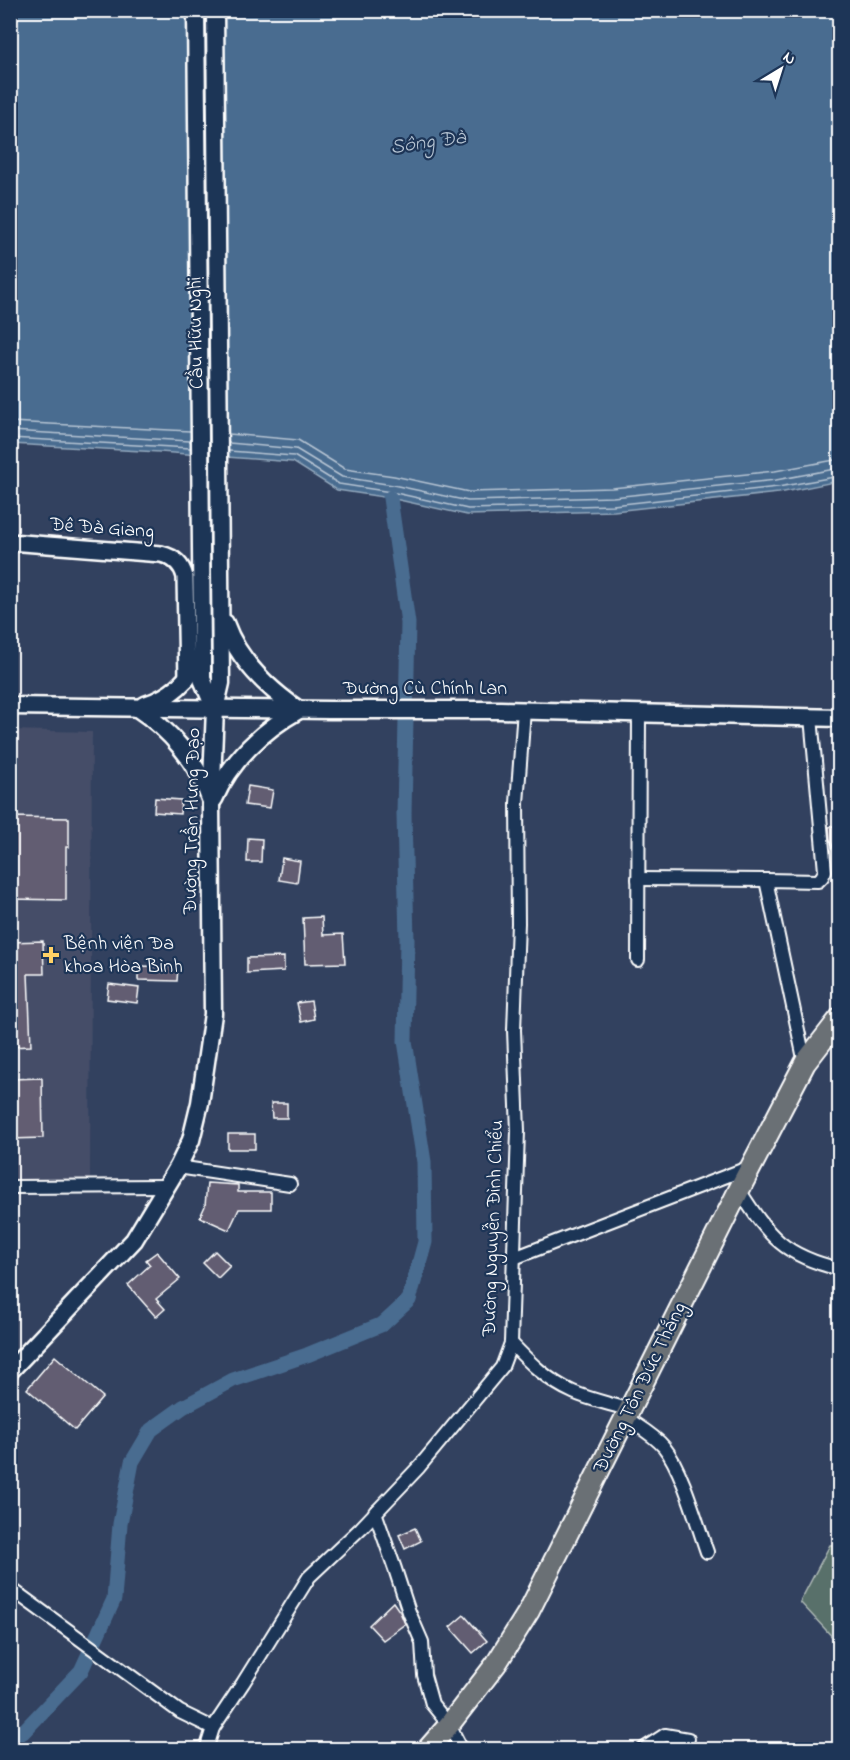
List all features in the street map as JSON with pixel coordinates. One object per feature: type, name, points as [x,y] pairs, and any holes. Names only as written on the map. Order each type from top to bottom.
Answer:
[{"type":"highway","name":"Đường Tôn Đức Thắng","points":[[427,1749],[449,1725],[496,1664],[529,1611],[751,1167],[806,1063],[840,1018]]},
{"type":"main road","name":"Cầu Hữu Nghị","points":[[196,10],[202,679],[215,708]]},
{"type":"main road","name":"Cầu Hữu Nghị","points":[[215,10],[221,654]]},
{"type":"main road","points":[[211,805],[226,776],[246,751],[270,729],[299,710],[266,684],[244,659],[228,632],[221,611]]},
{"type":"main road","points":[[137,708],[165,698],[187,679],[202,653]]},
{"type":"main road","name":"Đường Trần Hưng Đạo","points":[[10,1371],[134,1240],[178,1167],[191,1140],[200,1103],[213,1014],[211,805],[215,708],[221,683],[221,654]]},
{"type":"main road","name":"Đường Cù Chính Lan","points":[[10,706],[524,710],[840,718]]},
{"type":"main road","points":[[137,708],[162,727],[185,753],[203,783],[211,805]]},
{"type":"street","name":"Đê Đà Giang","points":[[10,543],[161,554],[172,558],[180,566],[185,577],[187,679]]},
{"type":"street","name":"Đường Nguyễn Đình Chiểu","points":[[206,1749],[213,1728],[309,1577],[419,1467],[502,1367],[511,1342],[518,1131],[514,1030],[518,923],[517,803],[524,710]]},
{"type":"street","points":[[638,960],[639,713]]},
{"type":"street","points":[[638,879],[818,881],[825,871],[811,717]]},
{"type":"street","points":[[766,880],[806,1063]]},
{"type":"street","points":[[178,1167],[290,1184]]},
{"type":"street","points":[[514,1258],[751,1167]]},
{"type":"street","points":[[10,1187],[167,1186]]},
{"type":"street","points":[[739,1190],[756,1217],[783,1246],[796,1255],[840,1269]]},
{"type":"street","points":[[511,1342],[553,1381],[628,1414],[665,1448],[680,1476],[707,1552]]},
{"type":"street","points":[[375,1512],[409,1612],[422,1642],[424,1675],[432,1704],[449,1725],[462,1748],[466,1749]]},
{"type":"street","points":[[10,1588],[180,1712],[213,1728]]},
{"type":"street","points":[[642,1749],[665,1735],[688,1739]]},
{"type":"shaded area","name":"Bệnh viện Đa khoa Hòa Bình","points":[[11,730],[92,732],[90,1179],[11,1179]]},
{"type":"green space","points":[[840,1544],[839,1644],[800,1602],[830,1545]]},
{"type":"water","name":"Sông Đà","points":[[10,11],[839,11],[839,481],[779,493],[614,511],[467,515],[390,498],[337,490],[293,462],[11,444]]},
{"type":"building","points":[[248,786],[273,790],[270,808],[245,805]]},
{"type":"building","points":[[155,798],[181,800],[180,814],[154,812]]},
{"type":"building","points":[[10,817],[69,818],[69,847],[66,847],[66,900],[10,899]]},
{"type":"building","points":[[840,824],[840,859],[837,860],[830,839],[829,827]]},
{"type":"building","points":[[248,838],[262,839],[261,862],[247,862]]},
{"type":"building","points":[[282,858],[300,861],[297,883],[279,880]]},
{"type":"building","points":[[322,917],[323,935],[343,934],[345,963],[305,964],[303,918]]},
{"type":"building","points":[[43,941],[44,974],[28,974],[31,1046],[10,1047],[10,942]]},
{"type":"building","points":[[284,957],[284,971],[247,973],[247,958]]},
{"type":"building","points":[[138,966],[178,967],[177,981],[138,980]]},
{"type":"building","points":[[109,984],[139,988],[137,1003],[107,999]]},
{"type":"building","points":[[311,1001],[314,1019],[301,1022],[297,1003]]},
{"type":"building","points":[[42,1078],[43,1138],[10,1139],[10,1079]]},
{"type":"building","points":[[271,1103],[287,1103],[287,1118],[272,1118]]},
{"type":"building","points":[[228,1134],[255,1134],[255,1149],[228,1149]]},
{"type":"building","points":[[207,1183],[238,1185],[238,1192],[271,1192],[271,1209],[239,1209],[229,1230],[200,1217],[205,1206]]},
{"type":"building","points":[[215,1251],[230,1266],[218,1278],[203,1263]]},
{"type":"building","points":[[157,1252],[180,1279],[156,1299],[165,1309],[156,1317],[128,1285],[150,1265],[146,1260]]},
{"type":"building","points":[[55,1356],[103,1397],[75,1430],[27,1389]]},
{"type":"building","points":[[415,1528],[421,1541],[405,1549],[399,1535]]},
{"type":"building","points":[[393,1602],[405,1624],[383,1640],[369,1625]]},
{"type":"building","points":[[464,1615],[487,1641],[473,1653],[450,1627]]},
{"type":"waterway","points":[[10,1740],[23,1732],[81,1671],[114,1599],[120,1524],[132,1462],[151,1430],[183,1407],[233,1380],[307,1355],[383,1324],[409,1300],[425,1242],[424,1162],[405,1041],[407,941],[404,814],[408,623],[390,498]]},
{"type":"place","name":"Bệnh viện Đa khoa Hòa Bình","points":[[51,955]]}]
